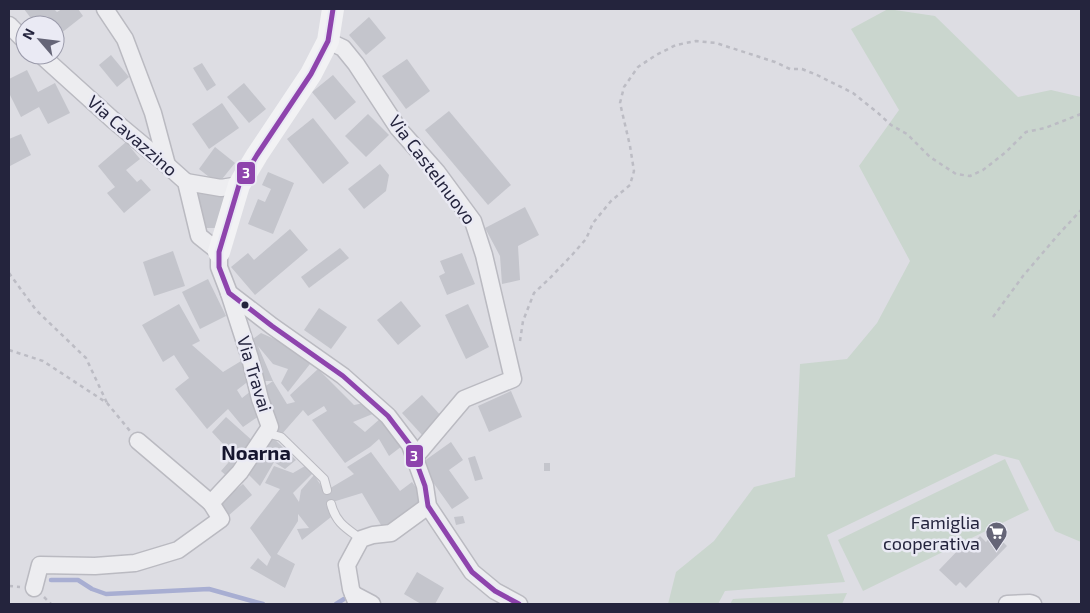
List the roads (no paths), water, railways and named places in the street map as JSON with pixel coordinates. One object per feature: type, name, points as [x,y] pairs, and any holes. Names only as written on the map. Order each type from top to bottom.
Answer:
[{"type":"street","points":[[105,9],[125,39],[153,113],[167,165]]},
{"type":"street","points":[[219,252],[240,185],[257,155],[311,74],[328,41],[333,9]]},
{"type":"street","name":"Via Castelnuovo","points":[[328,41],[343,48],[356,64],[398,128],[437,172],[473,221],[484,255],[512,375],[464,400],[415,457]]},
{"type":"street","name":"Via Cavazzino","points":[[52,65],[186,182],[199,236],[219,252]]},
{"type":"street","points":[[186,182],[221,188],[240,185]]},
{"type":"street","name":"Via Travai","points":[[219,252],[219,267],[250,358],[268,430]]},
{"type":"street","points":[[229,293],[343,376],[388,416],[410,445],[425,486],[428,506],[472,572],[495,592],[519,604]]},
{"type":"street","points":[[211,503],[240,472],[268,430]]},
{"type":"street","points":[[34,588],[40,565],[95,566],[135,564],[178,550],[221,519],[211,503],[138,441]]},
{"type":"street","points":[[372,604],[355,599],[346,564],[361,539],[391,532],[428,506]]},
{"type":"street","points":[[1007,604],[1033,604]]},
{"type":"lane","points":[[268,430],[281,437],[324,479],[327,490]]},
{"type":"lane","points":[[330,504],[343,526],[361,539]]},
{"type":"waterway","points":[[51,580],[78,580],[92,589],[106,594],[209,589],[263,604]]},
{"type":"waterway","points":[[336,604],[344,599]]},
{"type":"place","name":"Famiglia cooperativa","points":[[996,552]]},
{"type":"district","name":"Noarna","points":[[256,453]]}]
